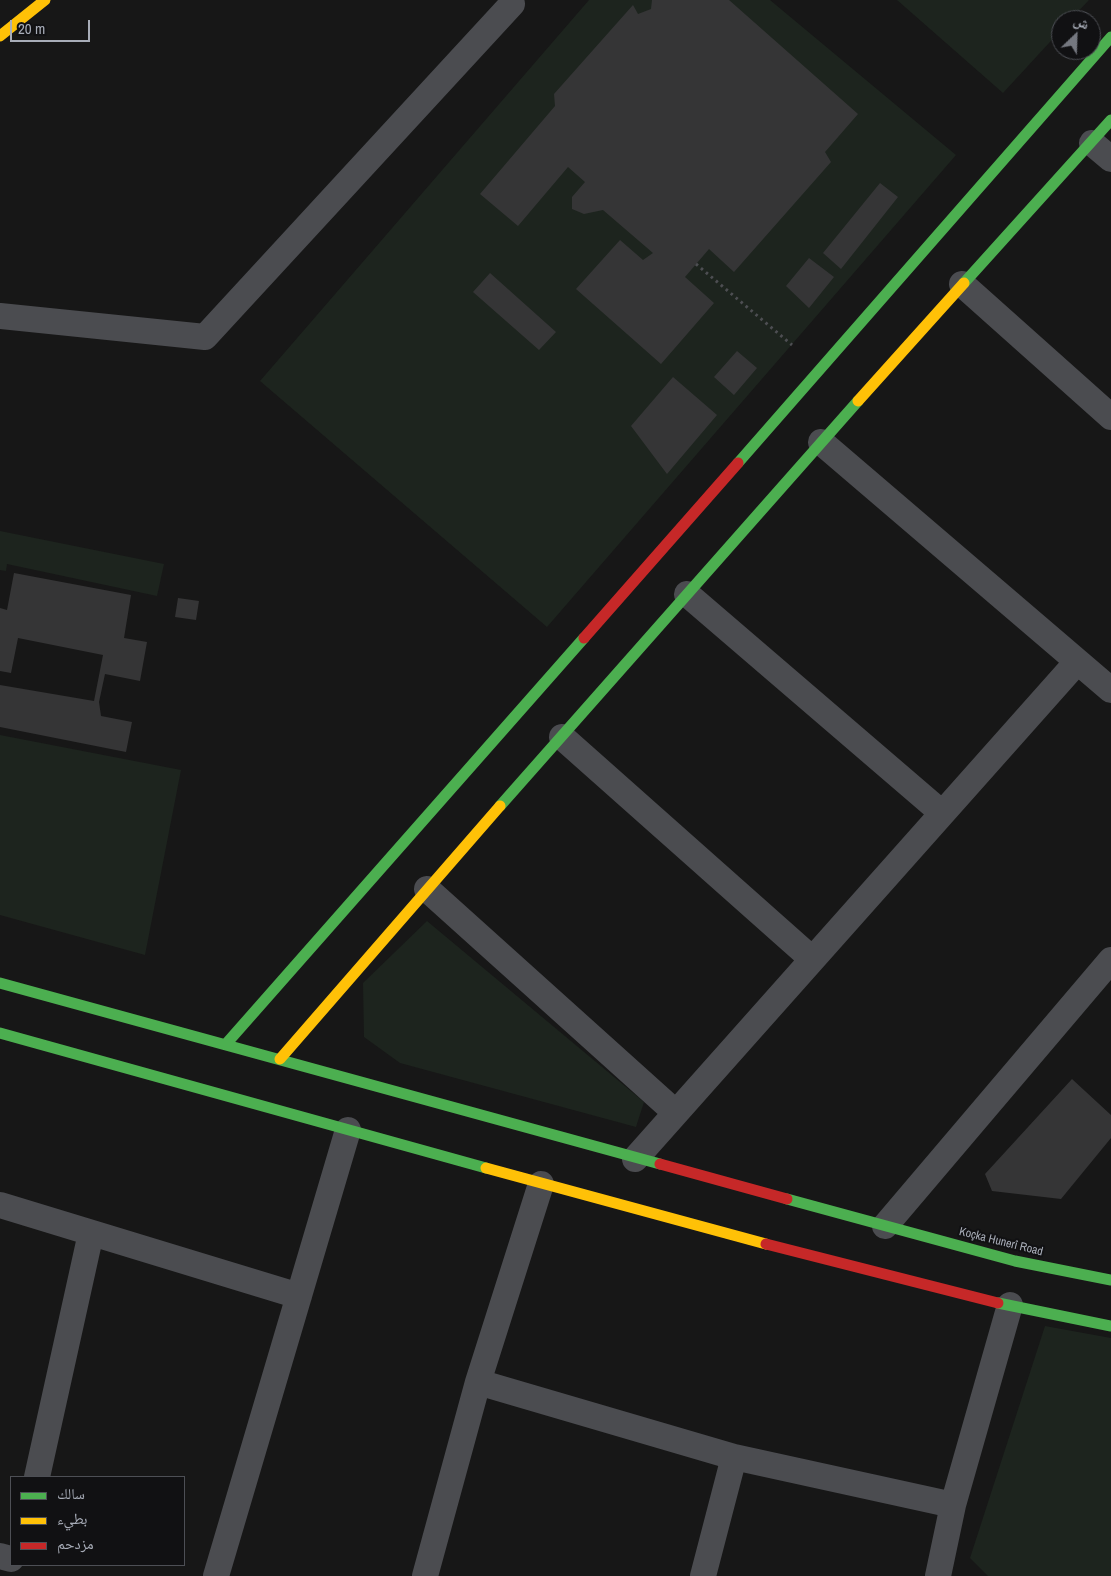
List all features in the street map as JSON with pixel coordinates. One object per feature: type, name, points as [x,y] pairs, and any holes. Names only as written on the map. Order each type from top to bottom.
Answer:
[{"type":"main road","points":[[0,36],[45,0]]},
{"type":"main road","points":[[226,1044],[951,222],[1111,36]]},
{"type":"main road","points":[[280,1059],[427,889],[962,284],[1101,151],[1111,120]]},
{"type":"main road","name":"Koçka Hunerî Road","points":[[0,983],[226,1044],[635,1159],[1015,1261],[1111,1280]]},
{"type":"main road","points":[[0,1033],[541,1184],[828,1261],[1010,1305],[1111,1326]]},
{"type":"street","points":[[0,316],[205,337],[512,4]]},
{"type":"street","points":[[962,284],[1111,418]]},
{"type":"street","points":[[821,442],[1111,690]]},
{"type":"street","points":[[687,594],[942,813]]},
{"type":"street","points":[[635,1159],[1077,662]]},
{"type":"street","points":[[562,737],[812,959]]},
{"type":"street","points":[[427,889],[676,1113]]},
{"type":"street","points":[[885,1226],[1111,960]]},
{"type":"street","points":[[216,1576],[348,1130]]},
{"type":"street","points":[[425,1576],[478,1382],[541,1184]]},
{"type":"street","points":[[0,1205],[299,1296]]},
{"type":"street","points":[[36,1476],[92,1233]]},
{"type":"street","points":[[945,1571],[953,1505],[1010,1305]]},
{"type":"street","points":[[478,1382],[734,1457],[953,1505]]},
{"type":"street","points":[[704,1576],[734,1457]]},
{"type":"path","points":[[696,264],[792,345]]},
{"type":"shaded area","points":[[589,0],[770,0],[956,155],[547,627],[260,381]]},
{"type":"shaded area","points":[[897,0],[1089,0],[1080,10],[1051,10],[1051,41],[1003,93]]},
{"type":"shaded area","points":[[0,531],[164,564],[157,596],[7,564],[6,571],[0,570]]},
{"type":"shaded area","points":[[0,735],[181,770],[145,955],[0,915]]},
{"type":"shaded area","points":[[427,921],[644,1102],[636,1127],[400,1063],[364,1037],[363,983]]},
{"type":"shaded area","points":[[1045,1326],[1111,1338],[1111,1576],[988,1576],[970,1558]]},
{"type":"building","points":[[652,0],[729,0],[858,114],[825,152],[831,162],[734,272],[709,249],[685,277],[714,303],[661,364],[576,289],[620,240],[643,260],[653,253],[603,210],[584,214],[572,209],[572,197],[585,182],[568,167],[518,226],[480,194],[555,106],[554,94],[633,5],[638,14],[651,9]]},
{"type":"building","points":[[880,183],[898,197],[841,269],[823,253]]},
{"type":"building","points":[[809,258],[834,277],[809,308],[786,286]]},
{"type":"building","points":[[490,273],[556,332],[539,350],[473,292]]},
{"type":"building","points":[[737,351],[757,368],[734,395],[714,377]]},
{"type":"building","points":[[673,377],[717,415],[667,474],[631,426]]},
{"type":"building","points":[[14,573],[131,595],[124,638],[147,642],[140,681],[105,674],[99,702],[101,716],[132,722],[126,752],[0,727],[0,685],[94,701],[103,655],[18,638],[11,673],[0,671],[0,608],[7,610]]},
{"type":"building","points":[[178,598],[199,601],[196,620],[175,617]]},
{"type":"building","points":[[1072,1079],[1111,1115],[1111,1138],[1061,1199],[992,1191],[985,1174]]},
{"type":"traffic: fast","points":[[738,463],[1111,37]]},
{"type":"traffic: fast","points":[[964,283],[1111,120]]},
{"type":"traffic: fast","points":[[500,806],[858,401]]},
{"type":"traffic: fast","points":[[226,1044],[584,638]]},
{"type":"traffic: fast","points":[[0,983],[660,1164]]},
{"type":"traffic: fast","points":[[0,1033],[486,1168]]},
{"type":"traffic: fast","points":[[787,1199],[1015,1261],[1111,1280]]},
{"type":"traffic: fast","points":[[998,1303],[1111,1326]]},
{"type":"traffic: slow","points":[[0,36],[45,0]]},
{"type":"traffic: slow","points":[[858,401],[964,283]]},
{"type":"traffic: slow","points":[[280,1059],[500,806]]},
{"type":"traffic: slow","points":[[486,1168],[766,1244]]},
{"type":"traffic: jam","points":[[584,638],[738,463]]},
{"type":"traffic: jam","points":[[660,1164],[787,1199]]},
{"type":"traffic: jam","points":[[766,1244],[998,1303]]}]
